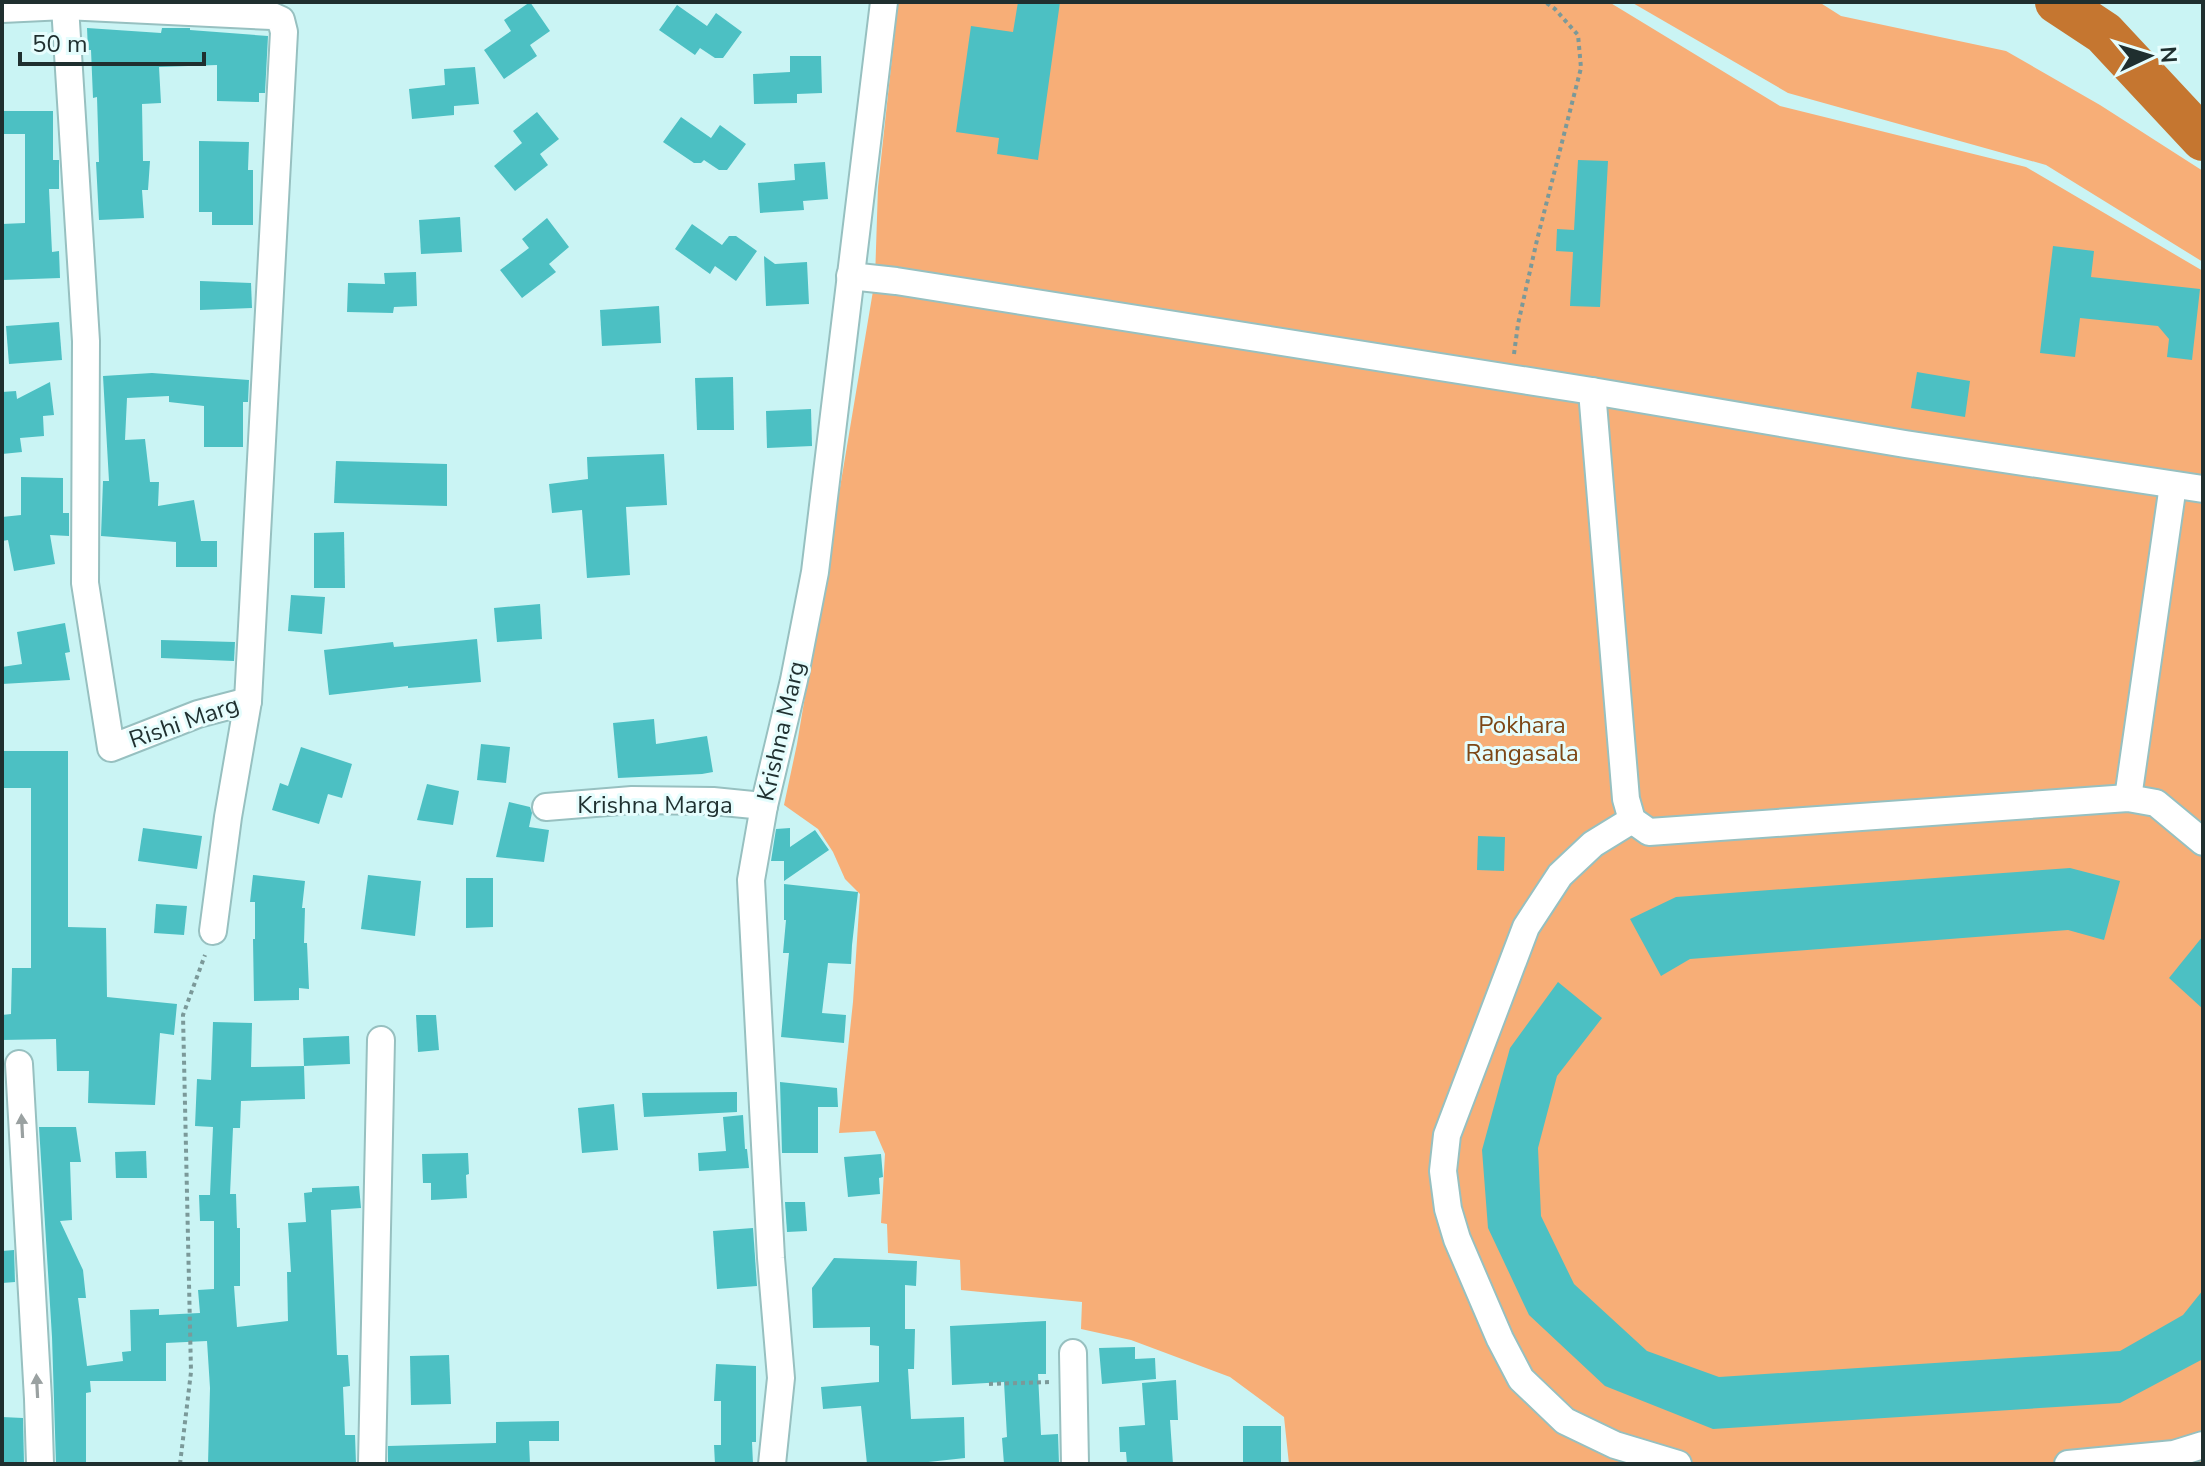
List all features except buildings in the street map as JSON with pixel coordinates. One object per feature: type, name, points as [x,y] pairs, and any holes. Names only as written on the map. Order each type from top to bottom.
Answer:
[{"type":"street","name":"Krishna Marg","points":[[772,1464],[781,1378],[770,1242],[751,880],[815,572],[884,2]]},
{"type":"street","name":"Rishi Marg","points":[[2,9],[65,6],[272,16],[281,20],[284,32],[248,701],[198,714],[111,748],[85,583],[86,341],[65,6]]},
{"type":"street","points":[[850,276],[2203,489]]},
{"type":"street","points":[[1592,391],[1626,799],[1632,820],[1649,832],[2128,798],[2156,803],[2203,842]]},
{"type":"street","points":[[2128,798],[2173,485]]},
{"type":"street","points":[[213,931],[248,701]]},
{"type":"street","name":"Krishna Marga","points":[[546,807],[632,800],[713,801],[764,806]]},
{"type":"street","points":[[1632,820],[1593,844],[1560,875],[1526,927],[1447,1135],[1443,1171],[1448,1209],[1457,1239],[1500,1339],[1521,1379],[1565,1421],[1615,1445],[1678,1464]]},
{"type":"street","points":[[372,1464],[381,1040]]},
{"type":"street","points":[[19,1064],[40,1464]]},
{"type":"street","points":[[1073,1353],[1075,1464]]},
{"type":"street","points":[[2068,1464],[2174,1454],[2203,1445]]},
{"type":"path","points":[[1511,378],[1518,324],[1581,68],[1578,35],[1545,2]]},
{"type":"path","points":[[180,1464],[191,1372],[183,1015],[213,931]]},
{"type":"path","points":[[989,1384],[1074,1381]]},
{"type":"green space","name":"Pokhara Rangasala","points":[[898,2],[1609,2],[1780,106],[2026,167],[2203,271],[2203,1464],[1289,1464],[1284,1417],[1230,1377],[1131,1340],[1081,1329],[1082,1302],[961,1290],[960,1260],[888,1253],[887,1224],[881,1223],[885,1154],[875,1131],[839,1133],[853,1002],[860,894],[845,879],[818,829],[784,805],[797,744],[875,279],[878,187]]},
{"type":"green space","points":[[1631,2],[1819,2],[1841,16],[2006,51],[2100,105],[2203,171],[2203,262],[2046,165],[1788,93]]},
{"type":"waterway","points":[[2057,2],[2104,33],[2203,139]]}]
